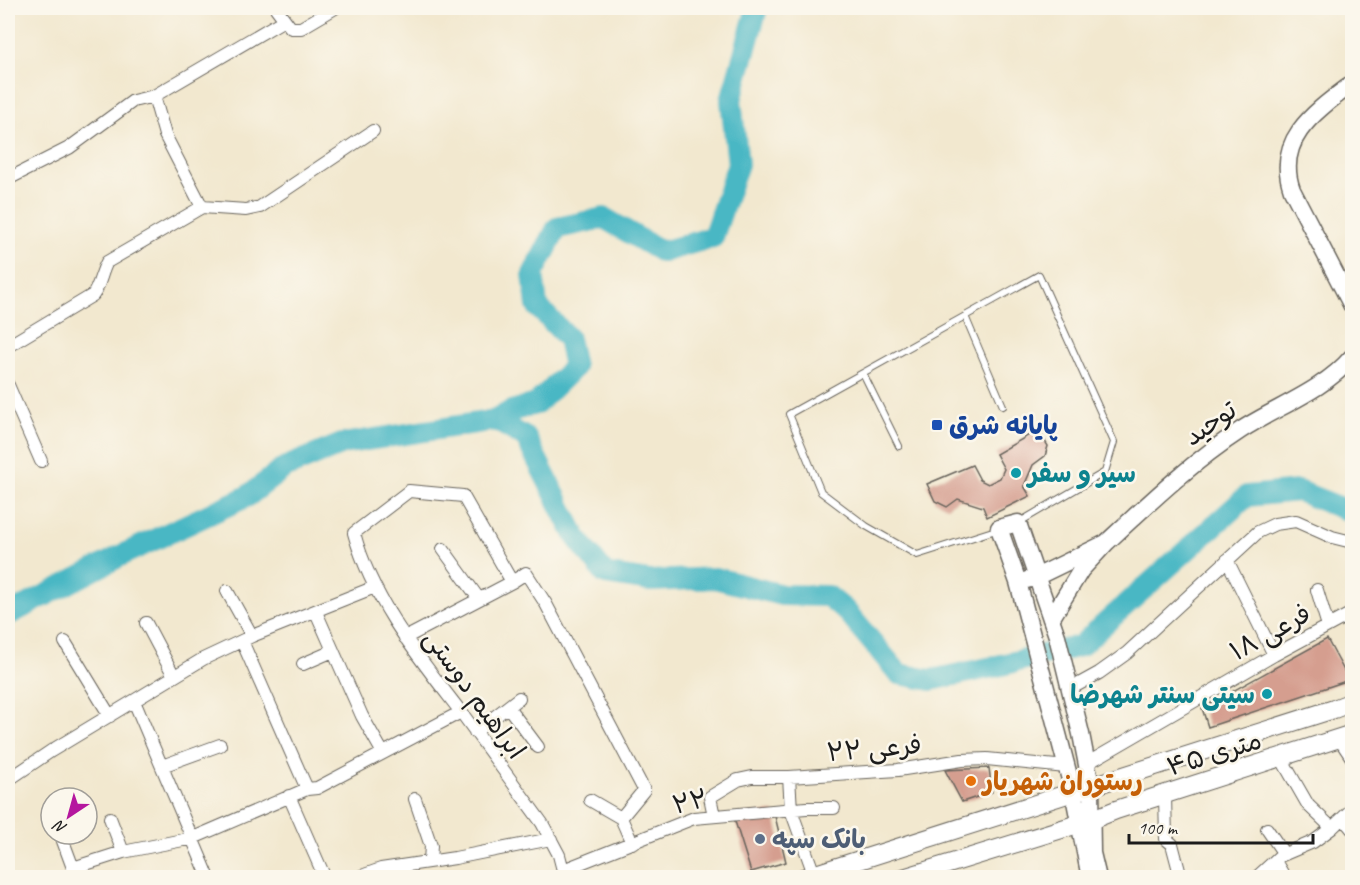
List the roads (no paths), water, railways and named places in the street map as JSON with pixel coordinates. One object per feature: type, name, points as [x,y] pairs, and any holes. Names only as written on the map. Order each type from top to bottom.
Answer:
[{"type":"main road","name":"۴۵ متری","points":[[1073,791],[1334,710],[1353,702]]},
{"type":"main road","name":"۴۵ متری","points":[[903,878],[1085,822],[1346,737]]},
{"type":"main road","points":[[809,876],[1073,791]]},
{"type":"street","points":[[276,8],[291,28],[301,28],[335,8]]},
{"type":"street","points":[[8,179],[69,148],[133,102],[154,96],[284,20]]},
{"type":"street","points":[[1353,84],[1318,111],[1296,136],[1291,144],[1286,175],[1353,306]]},
{"type":"street","points":[[154,96],[165,135],[202,207]]},
{"type":"street","points":[[8,346],[93,295],[99,288],[101,272],[107,262],[202,207],[246,210],[260,207],[373,131]]},
{"type":"street","name":"توحید","points":[[1106,543],[1161,492],[1240,430],[1322,384],[1353,357]]},
{"type":"street","points":[[8,385],[40,461]]},
{"type":"street","name":"ابراهیم دوستی","points":[[512,582],[463,496],[409,490],[354,533],[375,587],[405,638],[542,823],[559,855],[564,874]]},
{"type":"street","points":[[1070,689],[1099,673],[1127,653],[1258,532],[1275,524],[1296,521],[1332,537],[1353,542]]},
{"type":"street","points":[[1090,878],[1085,822],[1091,786],[1057,636],[1018,523],[999,528],[1018,582],[1041,675],[1073,791],[1085,822],[1098,878]]},
{"type":"street","points":[[1018,582],[1036,577],[1106,543]]},
{"type":"street","points":[[1051,619],[1081,570],[1106,543]]},
{"type":"street","points":[[443,549],[479,599]]},
{"type":"street","points":[[1227,560],[1274,655]]},
{"type":"street","points":[[405,638],[526,573],[546,603],[644,790],[621,818]]},
{"type":"street","points":[[8,780],[203,659],[375,587]]},
{"type":"street","points":[[1317,590],[1328,626]]},
{"type":"street","points":[[227,591],[307,789]]},
{"type":"street","points":[[316,612],[362,716],[383,753]]},
{"type":"street","name":"فرعی ۱۸","points":[[1086,764],[1274,655],[1353,613]]},
{"type":"street","points":[[146,623],[174,676]]},
{"type":"street","points":[[65,642],[110,716]]},
{"type":"street","points":[[303,664],[333,651]]},
{"type":"street","points":[[475,732],[519,698]]},
{"type":"street","points":[[134,701],[210,878]]},
{"type":"street","points":[[508,707],[538,747]]},
{"type":"street","points":[[65,846],[73,868],[123,852],[193,838],[289,796],[317,788],[460,712]]},
{"type":"street","points":[[1346,737],[1353,758]]},
{"type":"street","points":[[162,766],[220,746]]},
{"type":"street","points":[[1281,758],[1308,806],[1332,828]]},
{"type":"street","name":"فرعی ۲۲","points":[[714,816],[710,797],[738,780],[753,777],[898,770],[962,760],[987,759],[1066,767]]},
{"type":"street","points":[[789,777],[792,810],[809,876]]},
{"type":"street","points":[[1165,795],[1166,839],[1172,844],[1181,878]]},
{"type":"street","points":[[289,796],[325,878]]},
{"type":"street","points":[[415,799],[431,846],[430,861]]},
{"type":"street","points":[[590,800],[621,818],[632,843]]},
{"type":"street","name":"۲۲","points":[[564,874],[694,818],[834,808]]},
{"type":"street","points":[[1256,878],[1279,858],[1313,842],[1353,808]]},
{"type":"street","points":[[110,818],[123,852]]},
{"type":"street","points":[[1343,818],[1353,829]]},
{"type":"street","points":[[1267,829],[1285,878]]},
{"type":"street","points":[[356,878],[381,869],[550,839]]},
{"type":"lane","points":[[999,528],[917,555],[866,526],[821,492],[789,414],[1038,275],[1114,442],[1105,472],[1018,523]]},
{"type":"lane","points":[[965,316],[1003,406]]},
{"type":"lane","points":[[863,373],[899,446]]},
{"type":"waterway","points":[[496,420],[511,411],[536,404],[574,367],[568,338],[537,306],[533,274],[557,228],[604,218],[662,252],[713,237],[738,164],[731,100],[757,8]]},
{"type":"waterway","points":[[8,615],[126,553],[248,496],[284,468],[342,444],[496,420],[526,438],[576,537],[605,574],[649,581],[715,578],[782,595],[828,596],[846,611],[899,674],[931,680],[1080,646],[1247,496],[1298,491],[1344,509],[1352,509]]},
{"type":"place","name":"پایانه شرق","points":[[937,425]]},
{"type":"place","name":"سیر و سفر","points":[[1016,473]]},
{"type":"place","name":"سیتی سنتر شهرضا","points":[[1267,694]]},
{"type":"place","name":"رستوران شهریار","points":[[971,781]]},
{"type":"place","name":"بانک سپه","points":[[760,839]]}]
